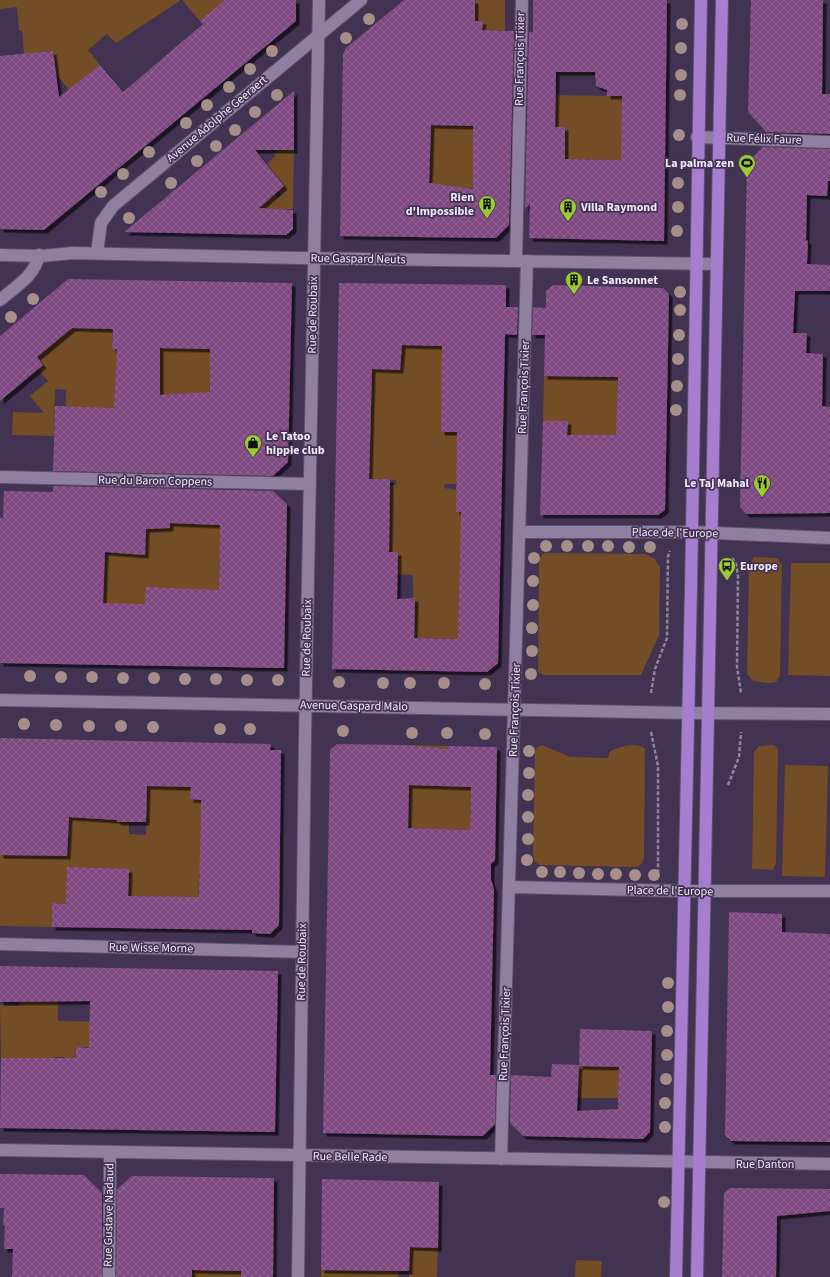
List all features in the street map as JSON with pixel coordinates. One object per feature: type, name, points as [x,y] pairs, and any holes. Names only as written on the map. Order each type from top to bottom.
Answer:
[{"type":"main road","points":[[676,1277],[683,891],[692,532],[697,137],[701,0]]},
{"type":"main road","points":[[697,1277],[712,533],[718,138],[722,0]]},
{"type":"street","name":"Rue de Roubaix","points":[[298,1277],[306,706],[319,0]]},
{"type":"street","name":"Avenue Adolphe Geeraert","points":[[97,253],[101,223],[113,206],[361,0]]},
{"type":"street","name":"Rue François Tixier","points":[[501,1159],[520,532],[522,0]]},
{"type":"street","name":"Rue Félix Faure","points":[[697,137],[830,142]]},
{"type":"street","name":"Rue Gaspard Neuts","points":[[0,255],[97,253],[716,264]]},
{"type":"street","points":[[0,300],[26,278],[35,266],[39,255]]},
{"type":"street","name":"Rue du Baron Coppens","points":[[0,477],[310,484]]},
{"type":"street","name":"Place de l'Europe","points":[[520,532],[692,532],[830,538]]},
{"type":"street","name":"Avenue Gaspard Malo","points":[[0,700],[687,713],[830,714]]},
{"type":"street","name":"Place de l'Europe","points":[[509,887],[704,892],[830,891]]},
{"type":"street","name":"Rue Wisse Morne","points":[[0,944],[302,952]]},
{"type":"street","name":"Rue Belle Rade","points":[[0,1150],[699,1163]]},
{"type":"street","name":"Rue Gustave Nadaud","points":[[109,1277],[110,1152]]},
{"type":"street","name":"Rue Danton","points":[[699,1163],[830,1164]]},
{"type":"path","points":[[661,891],[657,871],[658,766],[657,754],[651,735],[650,712],[653,675],[665,647],[668,632],[669,554],[670,551],[692,532]]},
{"type":"shaded area","points":[[0,0],[181,0],[116,43],[107,34],[88,50],[100,65],[90,73],[82,106],[56,74],[53,51],[41,52],[43,76],[24,54],[22,31],[19,30],[17,7],[0,9]]},
{"type":"shaded area","points":[[182,0],[232,0],[200,21]]},
{"type":"shaded area","points":[[475,0],[505,0],[505,31],[482,30],[483,21],[475,21]]},
{"type":"shaded area","points":[[531,95],[626,96],[621,160],[565,159],[554,127]]},
{"type":"shaded area","points":[[421,125],[479,127],[473,199],[473,188],[453,188],[429,183],[429,165]]},
{"type":"shaded area","points":[[279,150],[294,150],[293,209],[241,209],[241,235],[216,234],[217,203],[260,176],[278,197],[281,195],[279,191],[284,186],[268,166],[265,166]]},
{"type":"shaded area","points":[[468,306],[442,368],[442,379],[447,380],[442,393],[441,406],[446,406],[441,419],[441,431],[457,432],[457,484],[445,484],[444,488],[457,490],[456,512],[465,512],[458,639],[414,638],[413,575],[368,573],[397,562],[398,553],[388,552],[385,485],[396,485],[396,480],[367,479],[372,369],[400,370],[401,358],[372,344],[417,346],[417,324]]},
{"type":"shaded area","points":[[113,316],[112,348],[211,316],[209,429],[190,393],[115,400],[114,417],[66,421],[66,390],[55,389],[54,436],[12,435],[13,412],[44,413],[30,396],[48,381],[38,369],[43,365],[37,357],[62,328],[73,328]]},
{"type":"shaded area","points":[[618,370],[617,400],[651,436],[567,435],[567,421],[543,421],[544,376]]},
{"type":"shaded area","points":[[113,519],[131,554],[145,555],[146,529],[170,527],[170,523],[253,524],[219,560],[219,581],[251,595],[178,588],[177,599],[145,626],[103,609],[105,554],[112,554]]},
{"type":"shaded area","points":[[543,554],[646,554],[655,559],[660,568],[659,635],[641,675],[543,675],[538,672],[539,560]]},
{"type":"shaded area","points":[[754,557],[777,558],[782,565],[780,676],[776,682],[769,683],[753,681],[747,674],[749,566]]},
{"type":"shaded area","points":[[791,563],[830,563],[830,676],[788,675]]},
{"type":"shaded area","points":[[409,745],[448,746],[471,787],[470,830],[408,828]]},
{"type":"shaded area","points":[[542,745],[570,757],[608,758],[610,751],[633,745],[637,745],[645,749],[644,856],[641,865],[635,867],[540,865],[535,862],[533,854],[535,753],[537,747]]},
{"type":"shaded area","points":[[773,745],[777,747],[778,752],[776,863],[773,870],[752,869],[754,752],[759,746]]},
{"type":"shaded area","points":[[785,765],[828,766],[825,877],[782,876]]},
{"type":"shaded area","points":[[117,774],[117,822],[129,822],[129,834],[146,835],[147,786],[165,787],[165,780],[191,780],[191,799],[206,800],[201,810],[200,851],[222,851],[203,874],[199,874],[198,930],[164,929],[165,897],[128,896],[128,874],[66,904],[52,903],[52,927],[0,926],[0,855],[67,856],[69,817],[73,817],[73,813]]},
{"type":"shaded area","points":[[19,993],[58,995],[58,1021],[106,1022],[97,1047],[76,1047],[75,1066],[65,1065],[64,1057],[54,1057],[53,1059],[1,1058],[0,1005],[19,1006]]},
{"type":"shaded area","points":[[579,1065],[651,1068],[650,1098],[578,1098]]},
{"type":"shaded area","points":[[410,1240],[429,1241],[429,1248],[438,1248],[437,1277],[409,1277]]},
{"type":"shaded area","points":[[399,1244],[398,1277],[321,1277],[321,1269]]},
{"type":"shaded area","points":[[576,1260],[602,1261],[601,1277],[575,1277]]},
{"type":"shaded area","points":[[193,1270],[241,1271],[241,1277],[192,1277]]},
{"type":"building","points":[[225,0],[296,0],[296,21],[44,230],[0,229],[0,56],[53,51],[59,97],[100,65],[123,92],[203,24],[200,21]]},
{"type":"building","points":[[404,0],[475,0],[475,21],[483,21],[482,30],[514,31],[509,225],[496,238],[340,236],[343,54],[346,48]],"holes":[[[431,125],[473,126],[473,189],[429,183]]]},
{"type":"building","points":[[533,0],[667,0],[664,241],[529,238],[530,204],[525,209],[529,32],[533,32]],"holes":[[[556,72],[595,72],[596,86],[607,90],[607,96],[622,96],[621,160],[565,159],[565,127],[555,127]]]},
{"type":"building","points":[[751,0],[823,0],[822,94],[830,94],[830,134],[766,132],[748,112]]},
{"type":"building","points":[[294,91],[294,150],[255,150],[284,186],[259,208],[293,210],[293,229],[286,235],[124,232]]},
{"type":"building","points":[[763,147],[830,149],[830,181],[828,181],[827,196],[807,195],[806,240],[808,241],[807,264],[830,265],[830,291],[795,291],[793,333],[807,333],[806,353],[823,354],[822,406],[830,407],[830,513],[746,514],[740,507],[747,163]]},
{"type":"building","points":[[68,279],[292,283],[288,462],[273,476],[53,471],[55,406],[114,408],[117,349],[112,349],[113,329],[72,328],[37,357],[43,365],[0,401],[0,336]],"holes":[[[160,348],[210,349],[210,392],[160,395]]]},
{"type":"building","points":[[339,283],[506,285],[506,307],[518,307],[517,335],[505,334],[498,663],[487,672],[332,669]],"holes":[[[402,345],[442,346],[441,432],[457,432],[456,512],[461,512],[458,639],[414,638],[415,598],[397,599],[398,552],[389,552],[390,479],[369,479],[372,369],[400,370]]]},
{"type":"building","points":[[553,285],[663,288],[669,294],[665,510],[658,515],[540,515],[543,421],[568,421],[567,435],[616,435],[618,377],[544,376],[545,335],[532,335],[533,307],[546,308],[546,291]]},
{"type":"building","points":[[53,486],[273,491],[287,504],[284,668],[0,663],[0,518],[3,518],[4,491],[53,492]],"holes":[[[170,523],[220,525],[219,590],[146,587],[145,604],[103,603],[105,552],[145,555],[146,529],[170,528]]]},
{"type":"building","points":[[0,738],[271,744],[270,750],[281,750],[279,925],[270,934],[252,933],[252,930],[52,927],[52,903],[66,904],[67,867],[129,869],[128,896],[199,897],[201,800],[190,799],[191,787],[147,786],[146,822],[117,822],[117,820],[69,817],[67,856],[0,855]]},
{"type":"building","points":[[337,744],[405,745],[448,749],[448,746],[497,747],[495,860],[491,864],[491,880],[494,889],[490,1075],[496,1075],[495,1124],[483,1136],[323,1133],[330,750]],"holes":[[[409,785],[471,787],[470,830],[408,828]]]},
{"type":"building","points":[[729,912],[782,914],[782,932],[830,934],[830,1142],[731,1141],[725,1135]]},
{"type":"building","points":[[0,966],[278,971],[275,1132],[0,1128],[1,1058],[76,1058],[76,1047],[89,1048],[90,1001],[0,1002]]},
{"type":"building","points":[[580,1029],[652,1031],[650,1132],[643,1139],[523,1136],[510,1123],[511,1075],[551,1077],[552,1064],[579,1065],[577,1111],[618,1109],[619,1067],[579,1066]]},
{"type":"building","points":[[0,1174],[84,1175],[102,1193],[102,1277],[12,1277],[13,1249],[4,1249],[5,1225],[3,1225],[4,1208],[0,1208]]},
{"type":"building","points":[[132,1176],[274,1178],[273,1277],[241,1277],[241,1271],[192,1270],[192,1277],[116,1277],[117,1189]]},
{"type":"building","points":[[322,1179],[439,1182],[438,1248],[410,1247],[409,1271],[321,1270]]},
{"type":"building","points":[[730,1188],[830,1189],[830,1211],[777,1216],[776,1277],[722,1277],[724,1193]]},
{"type":"place","name":"La palma zen","points":[[747,178]]},
{"type":"place","name":"Rien d'Impossible","points":[[487,219]]},
{"type":"place","name":"Villa Raymond","points":[[568,222]]},
{"type":"place","name":"Le Sansonnet","points":[[574,295]]},
{"type":"place","name":"Le Tatoo hippie club","points":[[253,458]]},
{"type":"place","name":"Le Taj Mahal","points":[[762,498]]},
{"type":"place","name":"Europe","points":[[727,581]]}]
